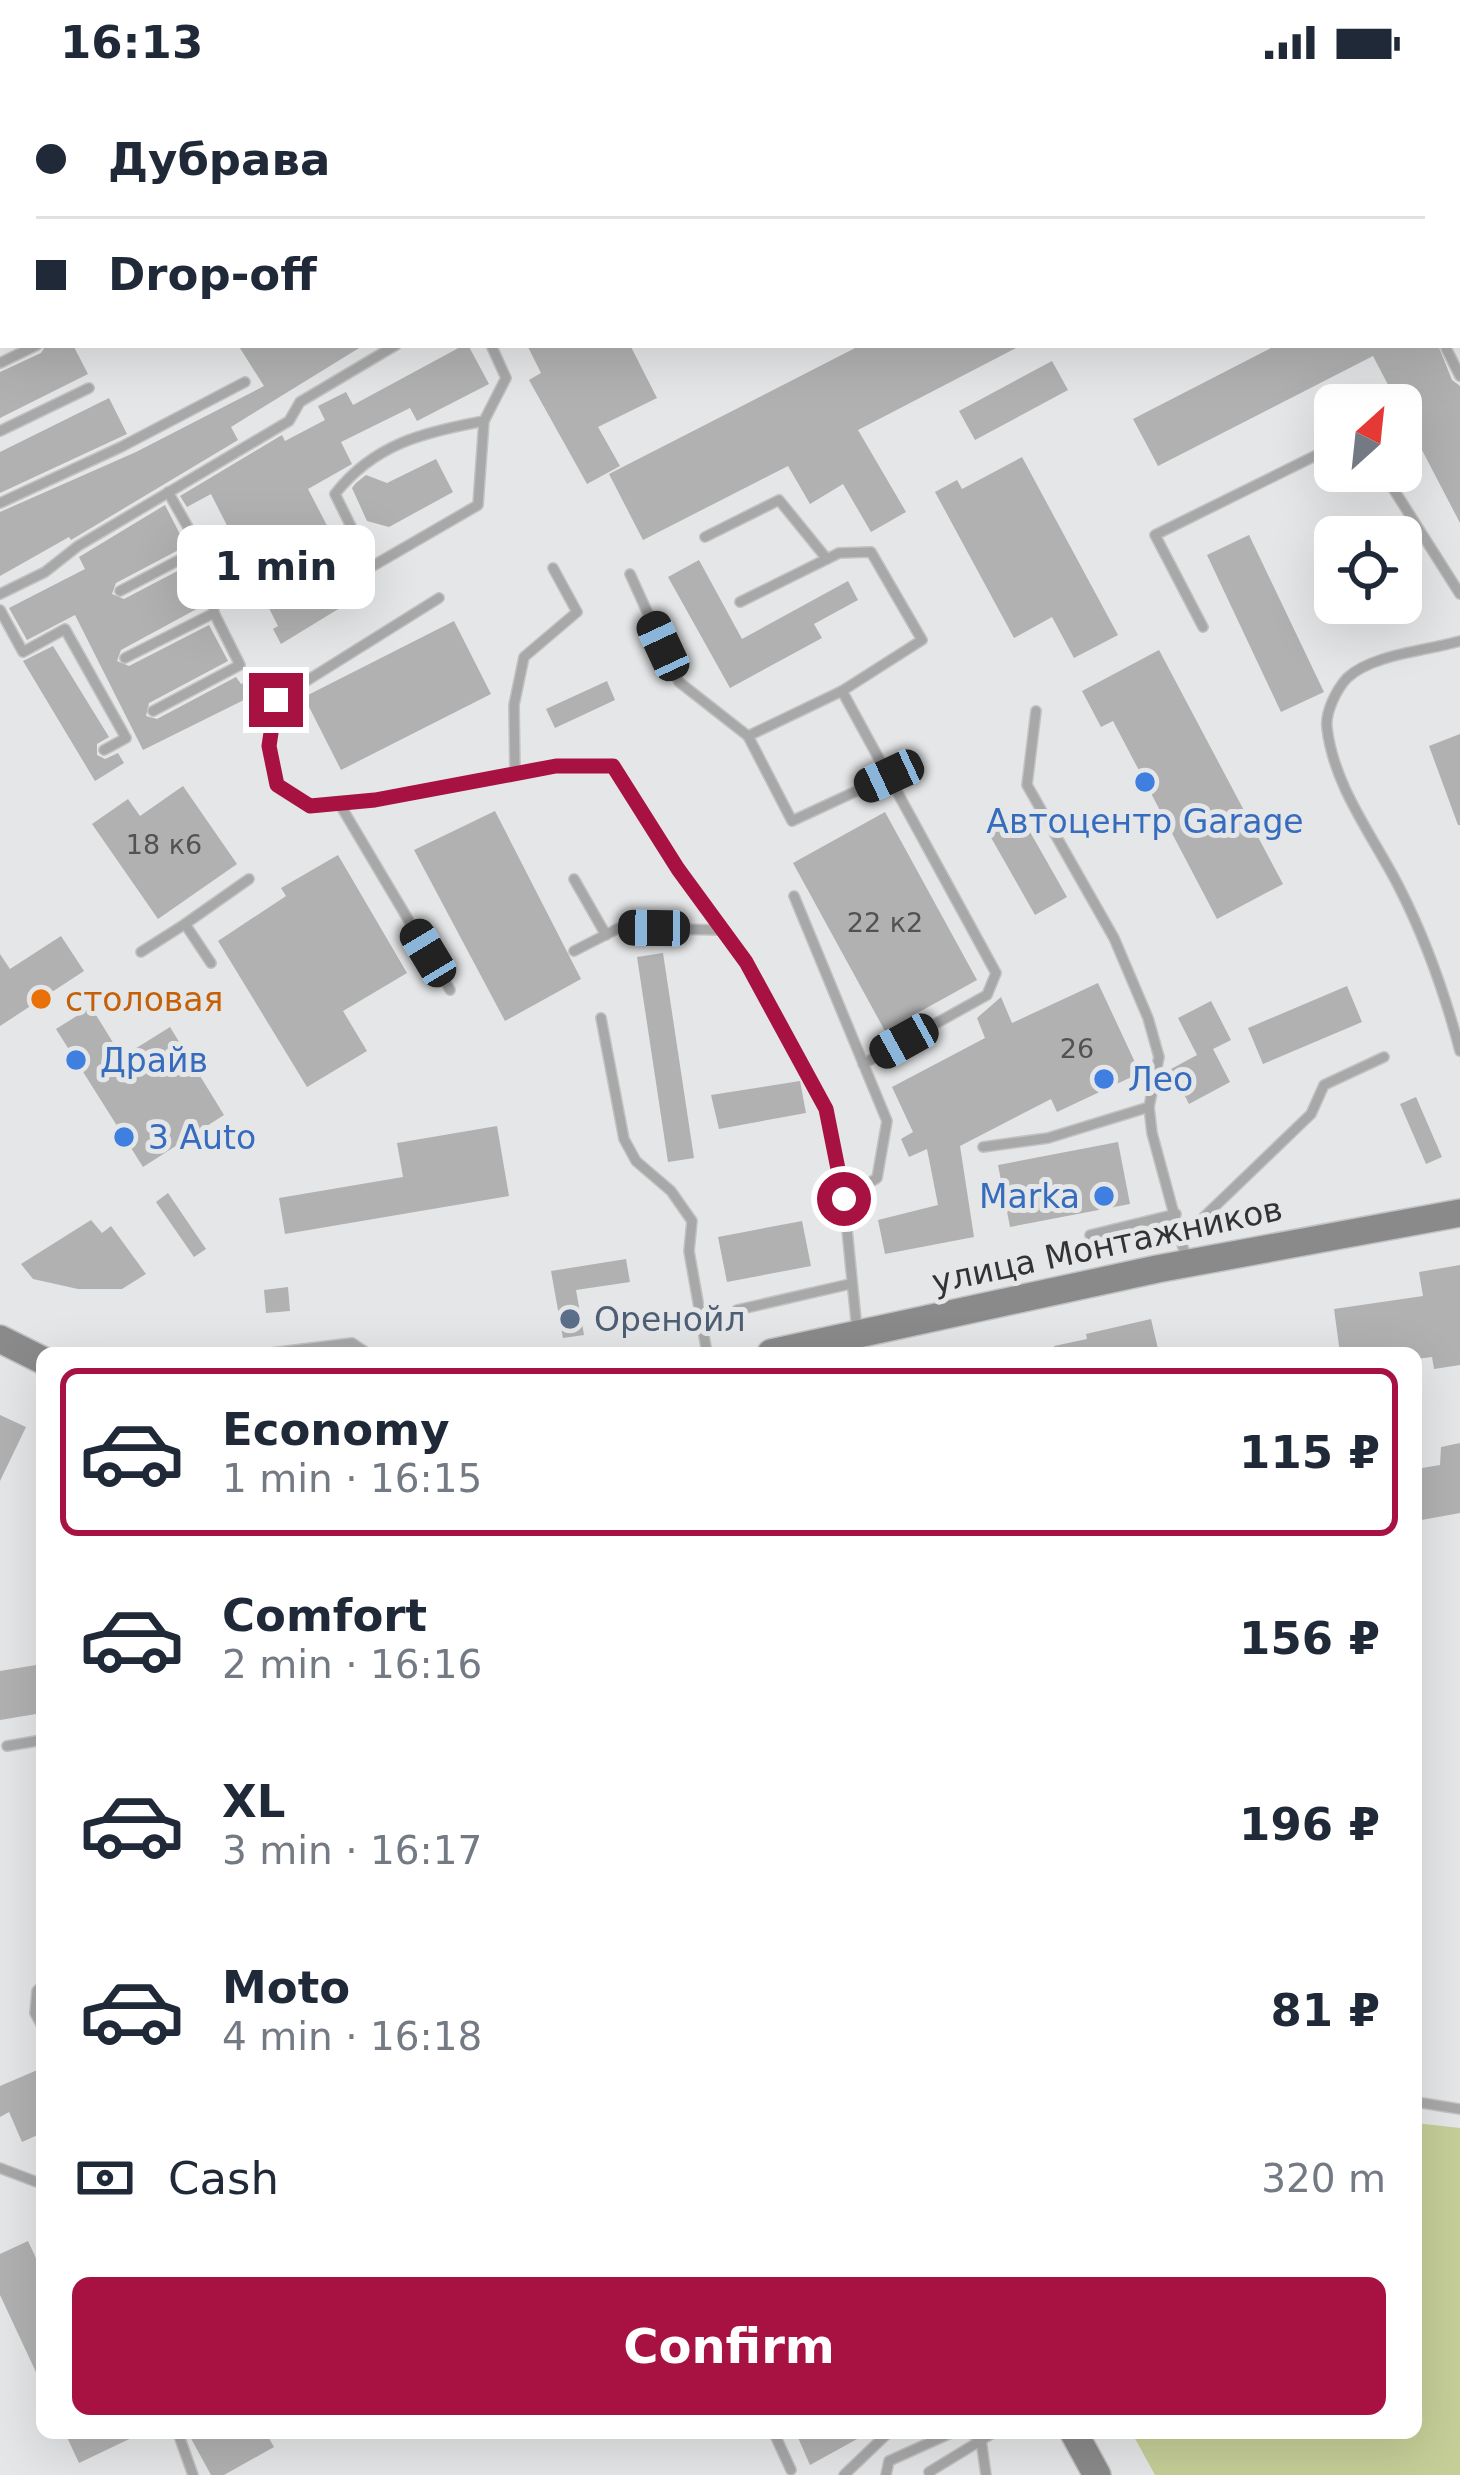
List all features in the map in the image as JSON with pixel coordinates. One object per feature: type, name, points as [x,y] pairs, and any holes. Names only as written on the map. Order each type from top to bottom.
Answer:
[{"type":"main road","name":"улица Монтажников","points":[[800,1347],[1185,1251],[1460,1213]]},
{"type":"main road","points":[[0,1339],[36,1357]]},
{"type":"main road","points":[[1077,2439],[1097,2475]]},
{"type":"lane","points":[[0,363],[31,348]]},
{"type":"lane","points":[[0,594],[45,572],[78,546],[289,422],[300,402],[391,348]]},
{"type":"lane","points":[[484,421],[425,432],[356,466],[335,494],[371,567],[478,505],[484,421],[506,378],[492,348]]},
{"type":"lane","points":[[1445,348],[1460,376]]},
{"type":"lane","points":[[0,503],[245,382]]},
{"type":"lane","points":[[0,431],[89,388]]},
{"type":"lane","points":[[1203,627],[1155,535],[1314,456]]},
{"type":"lane","points":[[153,711],[240,664],[214,613],[210,566],[168,492]]},
{"type":"lane","points":[[1395,492],[1460,595]]},
{"type":"lane","points":[[705,536],[779,500],[827,559]]},
{"type":"lane","points":[[119,591],[200,549]]},
{"type":"lane","points":[[740,602],[839,553],[871,552],[922,640],[842,691],[748,736]]},
{"type":"lane","points":[[515,774],[514,705],[524,657],[578,612],[553,568]]},
{"type":"lane","points":[[630,574],[680,682],[748,736],[792,821],[889,776]]},
{"type":"lane","points":[[439,598],[276,700],[269,746],[277,785],[310,806],[556,766],[613,766],[746,962],[826,1109],[844,1199],[858,1335]]},
{"type":"lane","points":[[0,610],[23,652],[65,629],[126,738],[104,750]]},
{"type":"lane","points":[[125,658],[214,613]]},
{"type":"lane","points":[[1460,641],[1378,660],[1348,678],[1334,696],[1326,724],[1344,788],[1431,956],[1460,1052]]},
{"type":"lane","points":[[842,691],[996,973],[986,995],[863,1064]]},
{"type":"lane","points":[[1036,711],[1027,785],[1114,938],[1148,1018],[1159,1057],[1149,1107],[1152,1133],[1185,1251]]},
{"type":"lane","points":[[339,803],[450,990]]},
{"type":"lane","points":[[141,952],[249,879]]},
{"type":"lane","points":[[574,879],[606,935]]},
{"type":"lane","points":[[794,896],[887,1121],[878,1178],[844,1199]]},
{"type":"lane","points":[[185,924],[211,962]]},
{"type":"lane","points":[[574,951],[619,928],[722,930]]},
{"type":"lane","points":[[601,1018],[624,1139],[636,1161],[671,1191],[692,1221],[689,1251],[706,1347]]},
{"type":"lane","points":[[1185,1251],[1311,1114],[1324,1085],[1384,1057]]},
{"type":"lane","points":[[983,1147],[1048,1138],[1149,1107]]},
{"type":"lane","points":[[1090,1234],[1176,1214]]},
{"type":"lane","points":[[737,1310],[850,1284]]},
{"type":"lane","points":[[320,1347],[352,1343],[358,1347]]},
{"type":"lane","points":[[8,1746],[36,1741]]},
{"type":"lane","points":[[1422,2103],[1460,2109]]},
{"type":"lane","points":[[0,2168],[36,2182]]},
{"type":"lane","points":[[180,2439],[193,2475]]},
{"type":"lane","points":[[777,2439],[790,2470]]},
{"type":"lane","points":[[844,2475],[883,2439]]},
{"type":"lane","points":[[886,2475],[889,2461],[938,2439]]},
{"type":"lane","points":[[930,2475],[973,2439]]},
{"type":"lane","points":[[977,2439],[986,2475]]},
{"type":"green space","points":[[1422,2124],[1460,2128],[1460,2475],[1155,2475],[1135,2439],[1422,2439]]},
{"type":"building","points":[[44,348],[75,348],[88,374],[0,418],[0,372]]},
{"type":"building","points":[[240,348],[359,348],[231,427],[238,440],[71,540],[0,576],[0,512],[136,452],[264,386]]},
{"type":"building","points":[[458,348],[470,348],[489,384],[417,421],[410,408],[341,442],[352,464],[308,489],[334,539],[305,554],[326,597],[350,583],[358,597],[281,644],[273,629],[278,626],[211,494],[187,507],[180,496],[282,435],[285,441],[325,420],[318,406],[346,392],[353,405]]},
{"type":"building","points":[[528,348],[632,348],[657,398],[598,427],[620,466],[587,484],[529,380],[541,373]]},
{"type":"building","points":[[855,348],[1016,348],[858,430],[906,512],[871,532],[843,484],[810,504],[788,466],[643,540],[609,474]]},
{"type":"building","points":[[1271,348],[1439,348],[1452,380],[1460,386],[1460,523],[1422,450],[1422,384],[1388,384],[1373,356],[1158,466],[1133,419]]},
{"type":"building","points":[[1052,361],[1068,390],[975,440],[959,411]]},
{"type":"building","points":[[109,398],[127,434],[0,493],[0,452]]},
{"type":"building","points":[[1022,457],[1118,635],[1074,658],[1052,617],[1014,638],[935,492],[957,480],[962,489]]},
{"type":"building","points":[[436,459],[453,492],[389,527],[367,521],[352,488],[356,483],[366,475],[387,483]]},
{"type":"building","points":[[165,505],[186,546],[116,583],[112,594],[124,599],[189,565],[204,605],[121,650],[117,661],[129,666],[209,625],[228,661],[149,703],[146,716],[157,719],[236,677],[241,684],[265,672],[272,686],[143,750],[75,615],[27,640],[9,608],[85,569],[79,557]]},
{"type":"building","points":[[1249,535],[1324,692],[1281,712],[1207,555]]},
{"type":"building","points":[[699,560],[742,639],[848,581],[858,600],[814,624],[822,638],[730,688],[668,577]]},
{"type":"building","points":[[454,621],[491,694],[341,770],[304,697]]},
{"type":"building","points":[[53,646],[109,737],[97,744],[97,755],[105,759],[118,753],[124,763],[95,781],[23,661]]},
{"type":"building","points":[[1159,650],[1283,884],[1217,919],[1113,721],[1101,727],[1082,691]]},
{"type":"building","points":[[607,681],[615,700],[555,728],[546,709]]},
{"type":"building","points":[[1460,734],[1460,825],[1458,825],[1429,746]]},
{"type":"building","points":[[183,786],[237,864],[158,919],[92,824],[128,799],[140,816]]},
{"type":"building","points":[[1017,809],[1067,897],[1035,915],[985,827]]},
{"type":"building","points":[[495,811],[581,979],[505,1021],[414,850]]},
{"type":"building","points":[[885,812],[977,980],[885,1031],[793,863]]},
{"type":"building","points":[[338,855],[407,973],[343,1011],[367,1051],[307,1087],[218,941],[286,896],[281,888]]},
{"type":"building","points":[[61,936],[84,971],[0,1026],[0,954],[10,969]]},
{"type":"building","points":[[663,953],[694,1158],[668,1162],[637,957]]},
{"type":"building","points":[[1098,983],[1140,1073],[1057,1112],[1051,1099],[960,1146],[974,1237],[885,1254],[878,1220],[938,1205],[927,1149],[909,1157],[901,1139],[913,1132],[892,1087],[985,1038],[977,1018],[1001,997],[1012,1023]]},
{"type":"building","points":[[1347,986],[1362,1022],[1263,1064],[1248,1028]]},
{"type":"building","points":[[1211,1001],[1231,1040],[1213,1049],[1230,1082],[1189,1104],[1171,1069],[1197,1055],[1178,1018]]},
{"type":"building","points":[[91,1007],[122,1057],[170,1027],[224,1115],[143,1167],[56,1029]]},
{"type":"building","points":[[800,1081],[806,1113],[719,1129],[711,1095]]},
{"type":"building","points":[[1416,1097],[1442,1157],[1426,1164],[1400,1104]]},
{"type":"building","points":[[497,1126],[509,1196],[285,1234],[279,1198],[403,1177],[397,1143]]},
{"type":"building","points":[[1118,1142],[1130,1204],[1010,1227],[998,1165]]},
{"type":"building","points":[[168,1193],[206,1249],[194,1257],[156,1202]]},
{"type":"building","points":[[91,1220],[102,1233],[111,1226],[146,1274],[122,1289],[78,1289],[33,1279],[21,1264]]},
{"type":"building","points":[[802,1221],[811,1266],[727,1282],[718,1237]]},
{"type":"building","points":[[626,1259],[630,1282],[576,1290],[584,1335],[563,1338],[551,1271]]},
{"type":"building","points":[[1460,1265],[1460,1365],[1434,1369],[1432,1357],[1422,1358],[1422,1347],[1339,1347],[1334,1309],[1423,1296],[1419,1272]]},
{"type":"building","points":[[288,1287],[290,1311],[266,1313],[264,1290]]},
{"type":"building","points":[[1151,1319],[1158,1347],[1054,1347],[1087,1339],[1086,1334]]},
{"type":"building","points":[[0,1415],[26,1427],[0,1481]]},
{"type":"building","points":[[1460,1443],[1460,1513],[1422,1520],[1422,1468],[1440,1465],[1441,1447]]},
{"type":"building","points":[[36,1665],[36,1714],[0,1720],[0,1671]]},
{"type":"building","points":[[36,2071],[36,2136],[22,2142],[9,2112],[0,2117],[0,2086]]},
{"type":"building","points":[[28,2241],[36,2258],[36,2372],[0,2295],[0,2254]]},
{"type":"building","points":[[68,2439],[129,2439],[79,2463]]},
{"type":"building","points":[[191,2439],[269,2439],[274,2447],[224,2475],[211,2475]]},
{"type":"building","points":[[799,2439],[857,2439],[810,2465]]},
{"type":"place","name":"Автоцентр Garage","points":[[1145,782]]},
{"type":"place","name":"столовая","points":[[41,999]]},
{"type":"place","name":"Драйв","points":[[76,1060]]},
{"type":"place","name":"Лео","points":[[1104,1079]]},
{"type":"place","name":"3 Auto","points":[[124,1137]]},
{"type":"place","name":"Marka","points":[[1104,1196]]},
{"type":"place","name":"Оренойл","points":[[570,1319]]},
{"type":"route","points":[[276,700],[269,746],[277,785],[310,806],[375,800],[556,766],[613,766],[678,869],[746,962],[826,1109],[844,1199]]}]
